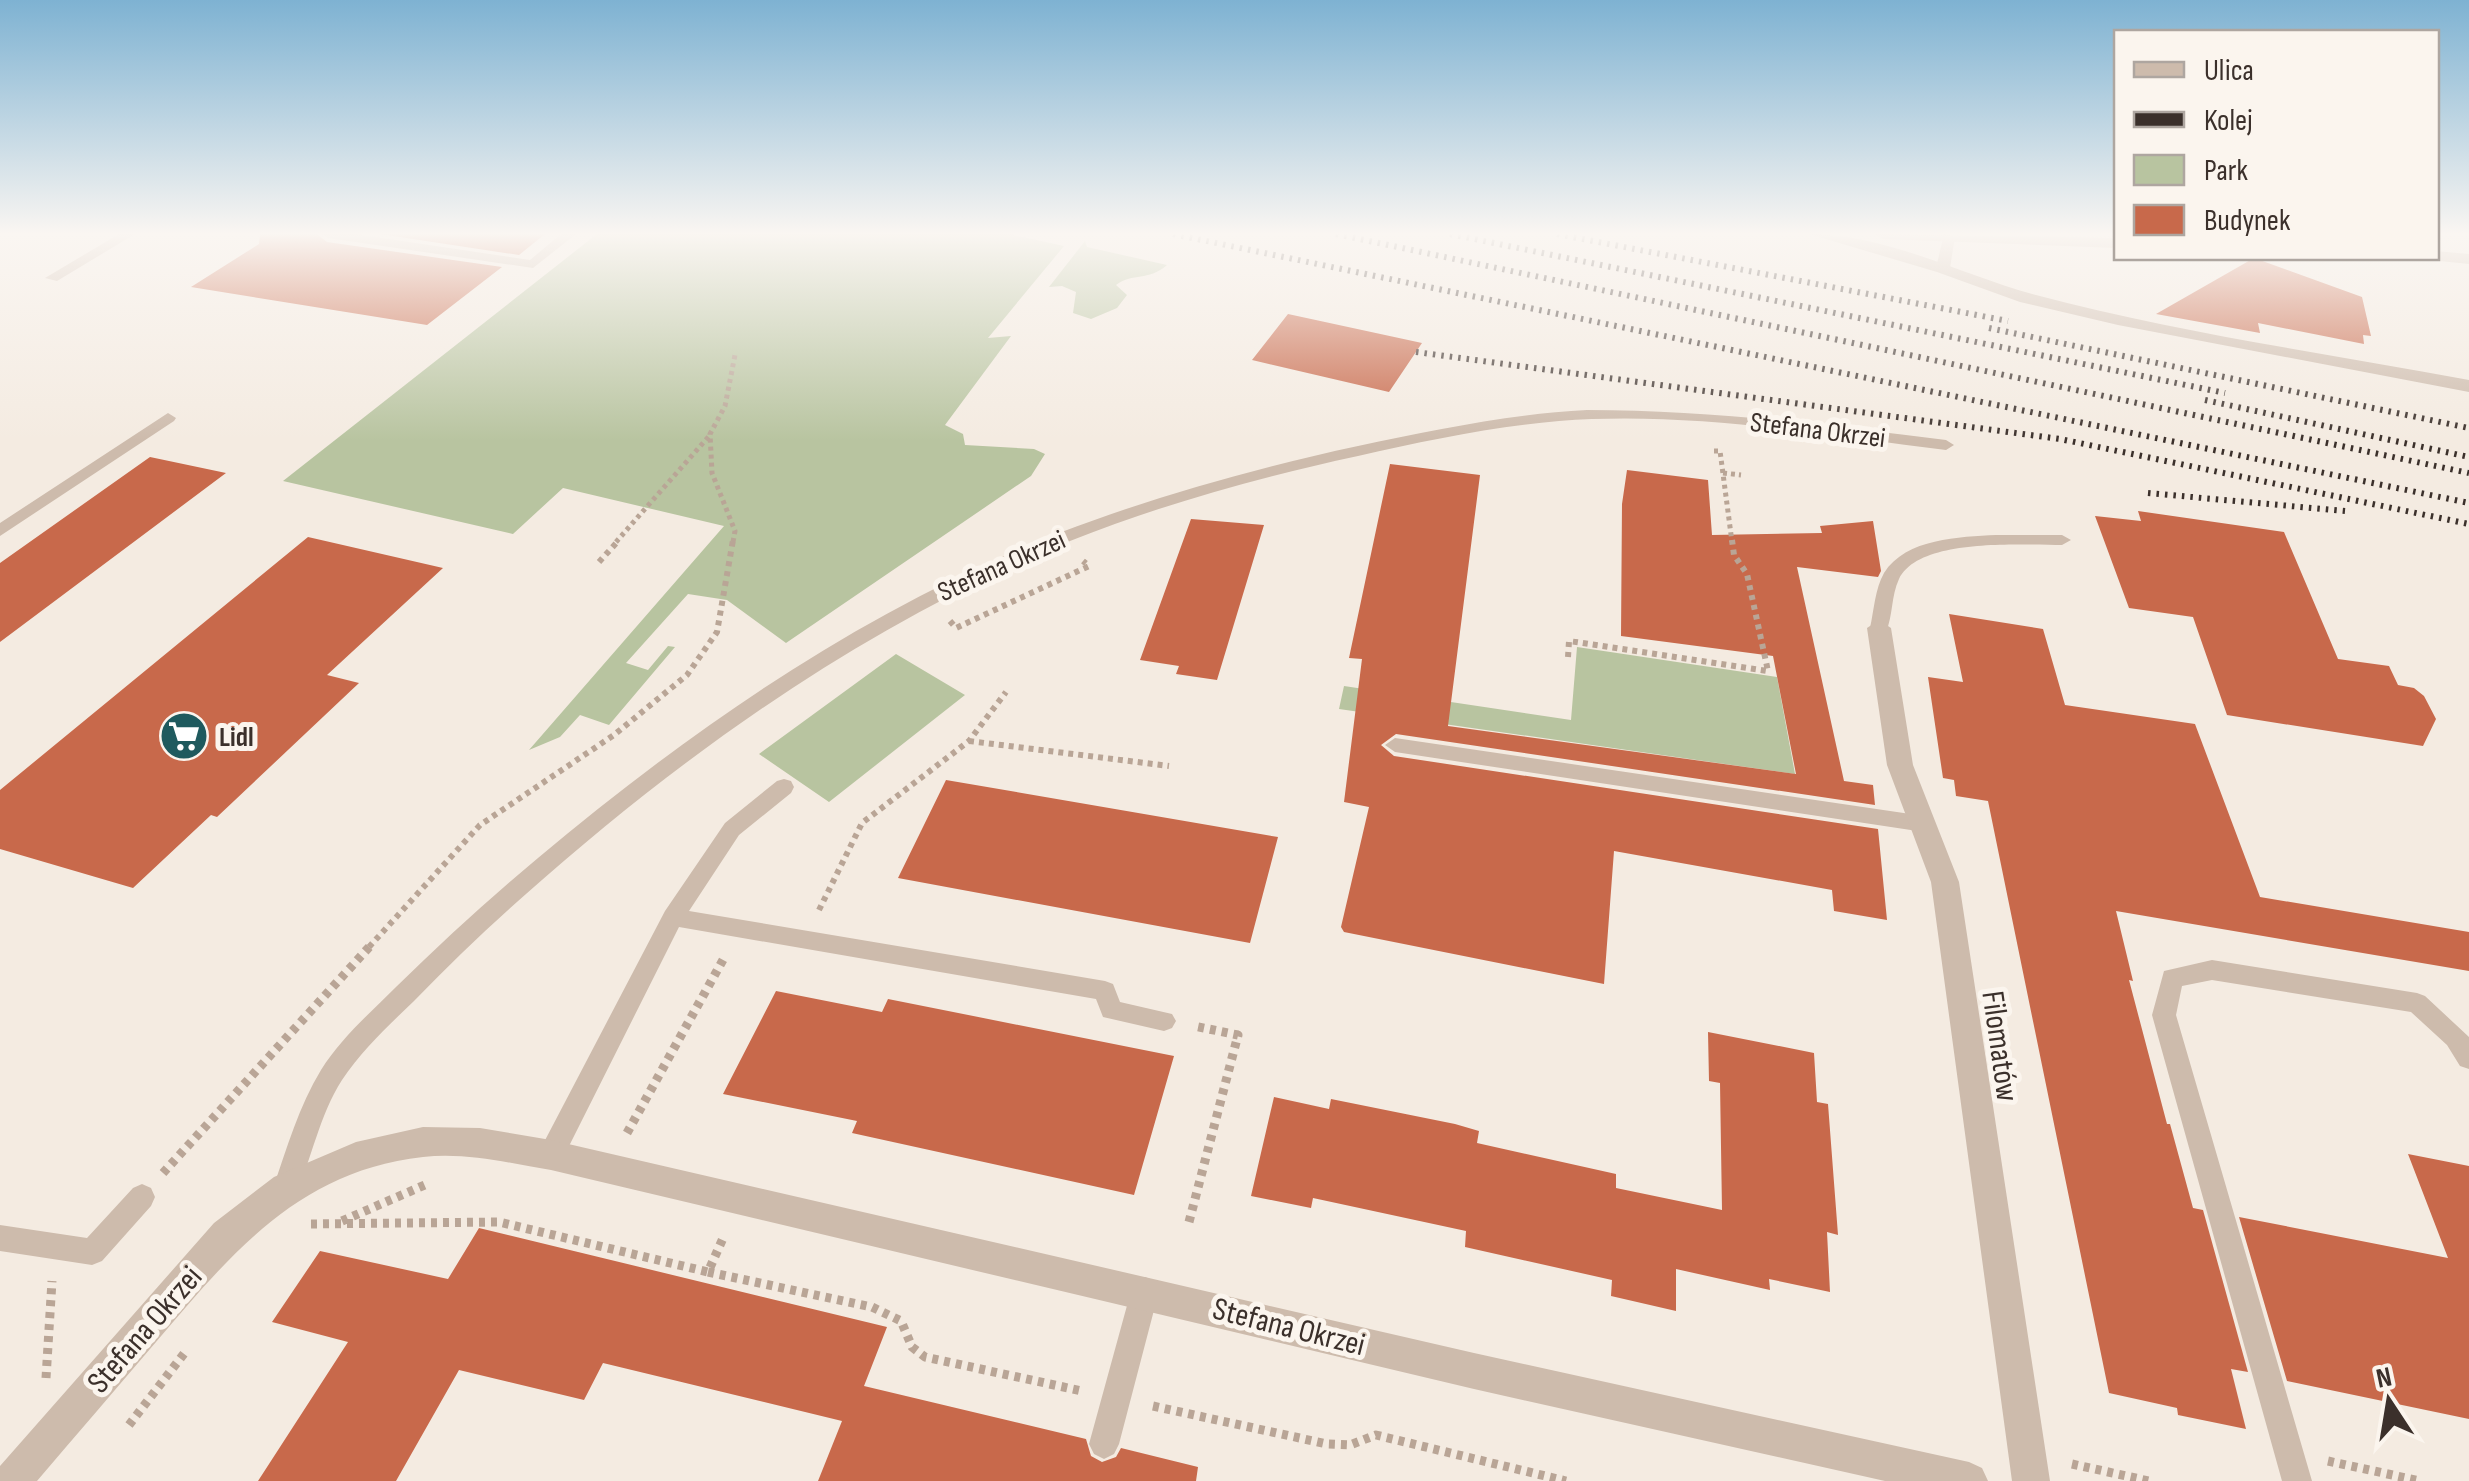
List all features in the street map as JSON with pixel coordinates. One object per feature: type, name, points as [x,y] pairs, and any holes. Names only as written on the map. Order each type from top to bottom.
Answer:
[{"type":"street","points":[[2047,303],[2469,386]]},
{"type":"street","name":"Filomatów","points":[[1879,628],[1900,765],[1945,882],[2031,1481]]},
{"type":"street","name":"Stefana Okrzei","points":[[12,1481],[226,1235],[286,1188],[356,1157],[423,1142],[480,1143],[550,1155],[1145,1291],[1474,1371],[1969,1481]]},
{"type":"lane","name":"Stefana Okrzei","points":[[286,1188],[330,1078],[358,1042],[489,910],[744,707],[904,609],[1046,543],[1156,501],[1276,467],[1430,436],[1582,415],[1702,415],[1946,445]]},
{"type":"lane","points":[[0,531],[168,418]]},
{"type":"lane","points":[[1879,628],[1893,572],[1912,556],[1965,542],[2062,540]]},
{"type":"lane","points":[[1394,745],[1924,824]]},
{"type":"lane","points":[[550,1155],[673,918],[732,829],[784,787]]},
{"type":"lane","points":[[673,918],[1105,991],[1111,1010],[1164,1021]]},
{"type":"lane","points":[[2297,1481],[2164,1015],[2172,978],[2212,970],[2417,1003],[2456,1038],[2469,1058]]},
{"type":"lane","points":[[0,1238],[92,1252],[142,1196]]},
{"type":"lane","points":[[1104,1444],[1145,1291]]},
{"type":"path","points":[[599,562],[710,434],[725,406],[735,355]]},
{"type":"path","points":[[142,1196],[480,825],[547,776],[614,735],[687,676],[718,632],[735,531],[712,473],[710,434]]},
{"type":"path","points":[[1568,657],[1569,642],[1768,671],[1746,574],[1734,555],[1720,452],[1704,450]]},
{"type":"path","points":[[1723,473],[1741,475]]},
{"type":"path","points":[[944,614],[956,628],[1089,566],[1074,552]]},
{"type":"path","points":[[969,741],[1169,766]]},
{"type":"path","points":[[1164,1021],[1238,1035],[1189,1222]]},
{"type":"path","points":[[300,1224],[499,1222],[708,1272],[740,1200]]},
{"type":"path","points":[[45,1394],[54,1245]]},
{"type":"path","points":[[129,1425],[188,1348]]},
{"type":"path","points":[[2288,1452],[2420,1481]]},
{"type":"green space","points":[[509,303],[1017,303],[988,338],[1011,336],[945,425],[963,434],[965,445],[1034,449],[1045,454],[1031,476],[786,643],[727,600],[688,594],[626,663],[648,670],[668,646],[675,647],[609,725],[580,715],[560,737],[529,750],[724,526],[563,488],[513,534],[283,481]]},
{"type":"green space","points":[[1074,303],[1121,303],[1091,319],[1073,313]]},
{"type":"green space","points":[[1577,647],[1777,677],[1795,774],[1339,709],[1344,686],[1571,720]]},
{"type":"green space","points":[[896,654],[965,695],[829,802],[759,754]]},
{"type":"building","points":[[291,303],[455,303],[427,325]]},
{"type":"building","points":[[2175,303],[2363,303],[2371,336],[2363,335],[2364,344],[2258,323],[2260,333],[2156,314]]},
{"type":"building","points":[[1288,314],[1422,343],[1389,392],[1252,360]]},
{"type":"building","points":[[150,457],[226,473],[0,642],[0,563]]},
{"type":"building","points":[[1390,464],[1480,475],[1448,726],[1796,774],[1773,656],[1621,636],[1622,504],[1627,470],[1708,480],[1712,535],[1822,533],[1820,526],[1873,521],[1881,571],[1878,577],[1797,567],[1844,781],[1873,785],[1875,805],[1396,734],[1381,745],[1394,756],[1878,829],[1887,920],[1834,911],[1832,890],[1614,851],[1604,984],[1344,932],[1341,927],[1369,807],[1344,802],[1362,659],[1349,658]]},
{"type":"building","points":[[2138,511],[2284,532],[2338,659],[2389,666],[2398,685],[2414,688],[2424,696],[2436,719],[2423,746],[2227,715],[2193,617],[2129,608],[2095,516],[2141,521]]},
{"type":"building","points":[[1191,519],[1264,525],[1217,680],[1176,674],[1179,666],[1140,660]]},
{"type":"building","name":"Lidl","points":[[308,537],[443,568],[327,675],[359,683],[217,817],[211,815],[133,888],[0,849],[0,790]]},
{"type":"building","points":[[1949,614],[2043,629],[2065,705],[2195,724],[2260,897],[2469,932],[2469,971],[2116,911],[2133,981],[2129,980],[2167,1124],[2193,1208],[2203,1210],[2248,1372],[2231,1369],[2246,1429],[2178,1415],[2177,1408],[2109,1393],[1988,801],[1956,796],[1954,780],[1943,778],[1928,677],[1963,682]]},
{"type":"building","points":[[946,780],[1278,837],[1250,943],[898,878]]},
{"type":"building","points":[[776,991],[882,1012],[888,999],[1174,1056],[1134,1195],[852,1133],[857,1121],[723,1094]]},
{"type":"building","points":[[1708,1032],[1814,1053],[1817,1102],[1828,1104],[1838,1235],[1827,1232],[1830,1292],[1769,1279],[1770,1290],[1676,1269],[1676,1311],[1611,1296],[1612,1280],[1465,1247],[1466,1231],[1313,1198],[1311,1208],[1251,1196],[1274,1097],[1329,1109],[1331,1099],[1455,1124],[1479,1131],[1477,1143],[1616,1174],[1616,1188],[1722,1210],[1720,1083],[1709,1081]]},
{"type":"building","points":[[2408,1154],[2469,1166],[2469,1419],[2287,1381],[2239,1217],[2448,1258]]},
{"type":"building","points":[[479,1228],[887,1327],[864,1386],[1086,1439],[1091,1456],[1102,1462],[1116,1457],[1121,1448],[1198,1467],[1196,1481],[818,1481],[842,1421],[603,1363],[584,1400],[459,1370],[396,1481],[258,1481],[348,1342],[272,1322],[320,1251],[448,1279]]},
{"type":"railway","points":[[1506,303],[2469,503]]},
{"type":"railway","points":[[1664,303],[2469,473]]},
{"type":"railway","points":[[1787,303],[2225,393]]},
{"type":"railway","points":[[1915,303],[2008,321]]},
{"type":"railway","points":[[1989,328],[2469,428]]},
{"type":"railway","points":[[1416,352],[2060,439],[2469,524]]},
{"type":"railway","points":[[2205,400],[2469,457]]},
{"type":"railway","points":[[2148,493],[2345,511]]},
{"type":"place","name":"Lidl","points":[[184,736]]}]
